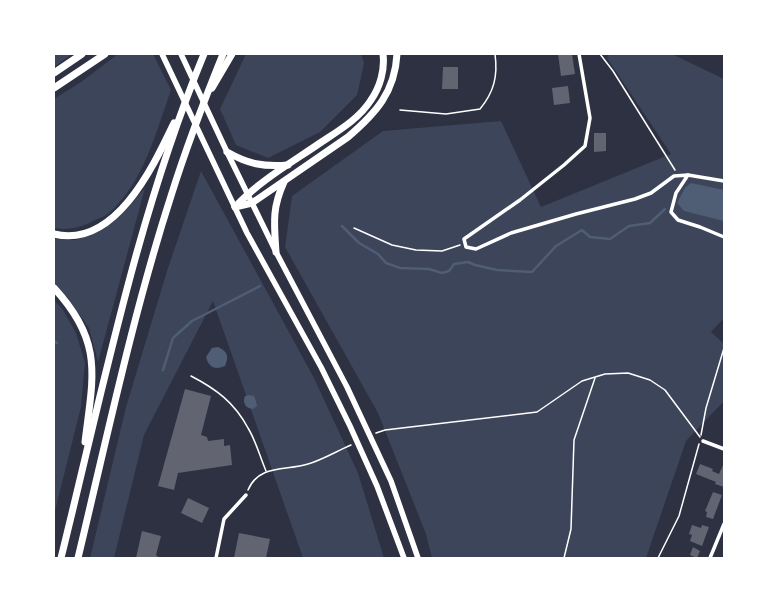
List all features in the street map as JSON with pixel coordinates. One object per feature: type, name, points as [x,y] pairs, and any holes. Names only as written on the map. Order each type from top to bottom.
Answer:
[{"type":"highway","points":[[54,73],[82,54]]},
{"type":"highway","points":[[54,88],[105,54]]},
{"type":"highway","points":[[216,76],[222,54]]},
{"type":"highway","points":[[78,558],[142,299],[170,196],[200,109],[216,76],[232,54]]},
{"type":"highway","points":[[235,207],[247,194],[330,137],[362,111],[371,100],[378,87],[382,74],[383,54]]},
{"type":"highway","points":[[235,207],[252,203],[284,182],[348,137],[374,113],[384,100],[392,83],[396,67],[396,54]]},
{"type":"highway","points":[[60,558],[126,292],[172,133],[204,55]]},
{"type":"highway","points":[[54,234],[73,235],[88,232],[102,226],[114,217],[139,186],[172,133]]},
{"type":"highway","points":[[227,152],[241,160],[256,165],[288,165]]},
{"type":"highway","points":[[276,252],[274,214],[277,197],[284,182]]},
{"type":"highway","points":[[54,288],[82,325],[88,339],[92,356],[93,374],[82,474]]},
{"type":"main road","points":[[162,54],[247,233],[317,360],[350,426],[377,486],[404,558]]},
{"type":"main road","points":[[181,54],[247,194],[347,387],[364,423],[391,481],[418,558]]},
{"type":"street","points":[[579,54],[590,118],[585,146],[520,200],[464,239],[466,248],[476,249],[511,233],[576,214],[635,200],[651,192],[674,176],[688,175],[724,181]]},
{"type":"street","points":[[688,175],[676,193],[670,212],[678,220],[724,237]]},
{"type":"street","points":[[702,439],[724,449]]},
{"type":"street","points":[[216,558],[224,519],[246,495]]},
{"type":"street","points":[[710,558],[724,524]]},
{"type":"path","points":[[400,110],[446,114],[480,109],[487,101],[494,86],[496,63],[495,54]]},
{"type":"path","points":[[600,54],[613,71],[679,176]]},
{"type":"path","points":[[354,228],[392,245],[416,250],[442,251],[465,244]]},
{"type":"path","points":[[658,558],[679,516],[702,439],[706,408],[724,348]]},
{"type":"path","points":[[376,433],[385,430],[537,412],[582,380],[605,374],[628,373],[650,380],[665,390],[702,439]]},
{"type":"path","points":[[191,376],[223,395],[236,410],[249,428],[266,471]]},
{"type":"path","points":[[564,558],[571,529],[574,440],[595,377]]},
{"type":"path","points":[[246,495],[251,483],[266,471],[308,464],[351,445]]},
{"type":"shaded area","points":[[54,54],[72,54],[54,67]]},
{"type":"shaded area","points":[[118,54],[153,54],[171,90],[148,156],[131,187],[121,201],[109,213],[86,225],[70,229],[54,228],[54,99],[81,82]]},
{"type":"shaded area","points":[[246,54],[361,54],[364,63],[357,95],[320,132],[268,158],[236,145],[220,109]]},
{"type":"shaded area","points":[[609,54],[672,54],[724,79],[724,318],[711,332],[724,344],[724,401],[686,441],[646,558],[432,558],[426,534],[378,413],[285,247],[292,196],[383,131],[501,121],[541,207],[671,154],[607,58]]},
{"type":"shaded area","points":[[201,171],[314,378],[358,473],[384,558],[303,558],[213,301],[144,435],[114,558],[90,558],[126,407],[167,271]]},
{"type":"shaded area","points":[[691,183],[724,190],[724,221],[684,211],[677,203],[685,188]]},
{"type":"shaded area","points":[[145,188],[98,362],[89,328],[68,298],[54,283],[54,239],[76,240],[104,229],[125,211]]},
{"type":"shaded area","points":[[54,300],[63,310],[76,333],[85,363],[81,407],[54,515]]},
{"type":"shaded area","points":[[218,347],[226,353],[227,360],[225,366],[215,368],[209,364],[206,357],[212,348]]},
{"type":"shaded area","points":[[245,396],[254,396],[256,401],[257,406],[253,409],[248,408],[244,403]]},
{"type":"building","points":[[558,54],[572,54],[575,74],[561,76]]},
{"type":"building","points":[[443,67],[458,67],[458,89],[442,89]]},
{"type":"building","points":[[568,86],[570,103],[554,105],[552,88]]},
{"type":"building","points":[[594,133],[606,133],[606,151],[594,152]]},
{"type":"building","points":[[185,389],[211,396],[201,435],[207,437],[208,441],[224,439],[224,446],[230,445],[232,465],[178,473],[174,490],[158,486]]},
{"type":"building","points":[[724,463],[724,487],[696,474],[700,464],[713,469],[712,471],[719,474]]},
{"type":"building","points":[[713,492],[722,495],[713,519],[706,517],[707,512],[705,511]]},
{"type":"building","points":[[188,498],[209,508],[202,523],[181,513]]},
{"type":"building","points":[[692,525],[701,528],[702,525],[709,527],[702,546],[690,541],[692,535],[689,534]]},
{"type":"building","points":[[142,531],[161,536],[156,555],[159,558],[136,558]]},
{"type":"building","points":[[239,533],[270,539],[266,558],[234,558]]},
{"type":"building","points":[[693,547],[700,551],[697,558],[690,555]]},
{"type":"waterway","points":[[342,226],[359,243],[378,254],[386,263],[400,268],[429,269],[442,273],[449,271],[454,264],[468,262],[497,270],[532,272],[556,246],[582,230],[590,237],[610,239],[629,226],[650,223],[665,209]]},
{"type":"waterway","points":[[163,370],[173,338],[192,321],[260,286]]}]
